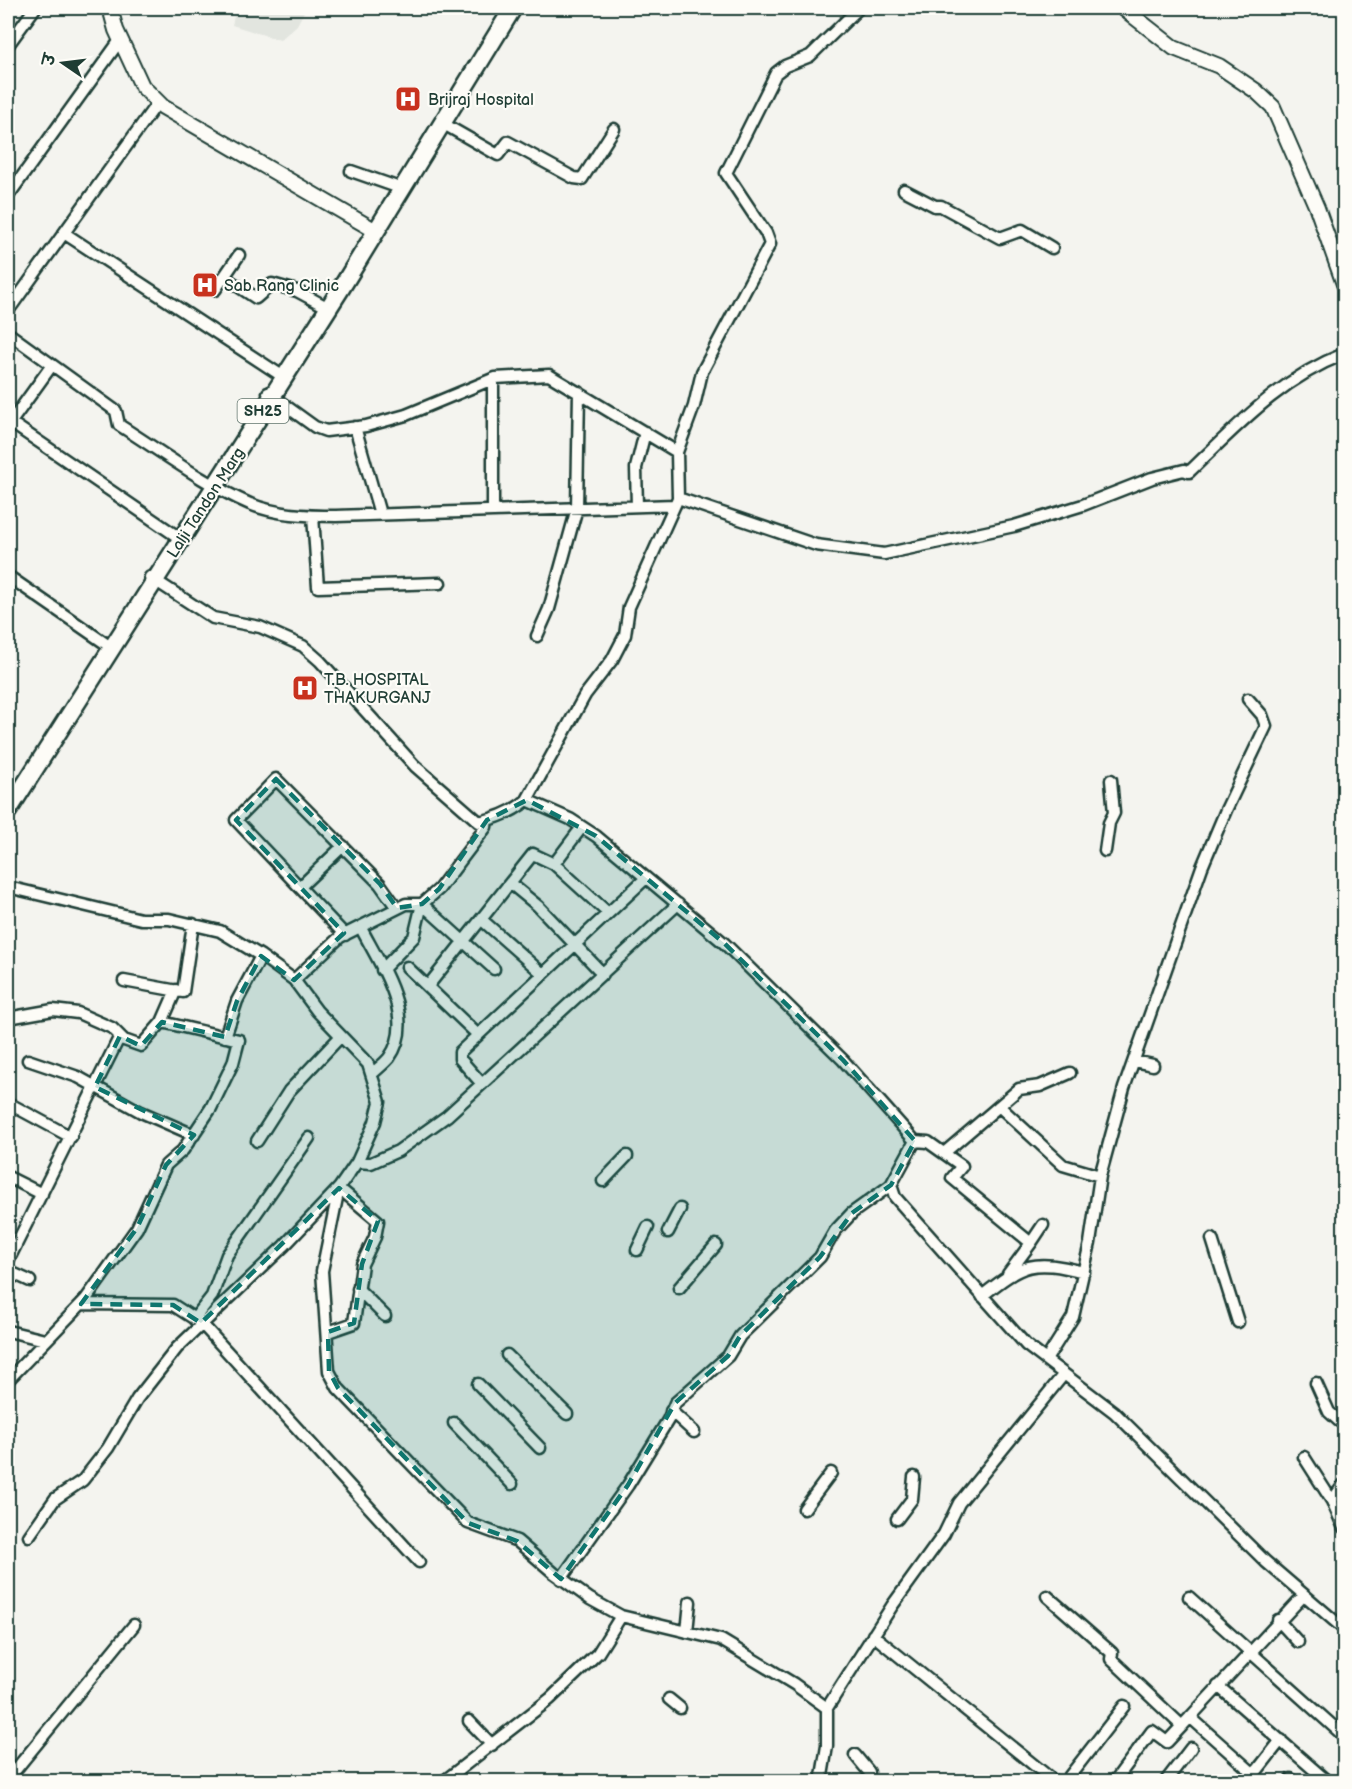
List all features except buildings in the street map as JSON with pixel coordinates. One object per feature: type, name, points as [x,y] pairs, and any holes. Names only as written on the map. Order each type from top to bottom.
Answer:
[{"type":"main road","name":"Lalji Tandon Marg","points":[[270,394],[279,374],[442,123],[490,36],[502,8]]},
{"type":"main road","name":"Lalji Tandon Marg","points":[[8,801],[110,646],[270,394],[373,229],[394,186],[490,36],[513,8]]},
{"type":"main road","name":"Lalji Tandon Marg","points":[[8,811],[48,742]]},
{"type":"street","points":[[8,45],[35,8]]},
{"type":"street","points":[[110,8],[120,39],[142,86],[158,102],[373,229]]},
{"type":"street","points":[[152,579],[213,618],[260,627],[303,646],[320,661],[415,766],[479,822],[515,810],[527,800],[585,695],[612,660],[625,635],[629,608],[677,502],[677,452],[685,435],[702,372],[770,244],[766,233],[726,173],[776,73],[810,56],[859,8]]},
{"type":"street","points":[[1123,8],[1174,48],[1219,66],[1256,91],[1274,107],[1317,208],[1344,284]]},
{"type":"street","points":[[8,196],[120,39]]},
{"type":"street","points":[[8,311],[158,102]]},
{"type":"street","points":[[442,123],[498,155],[508,142],[574,178],[582,179],[614,129]]},
{"type":"street","points":[[351,171],[394,186]]},
{"type":"street","points":[[904,190],[1000,238],[1022,231],[1052,248]]},
{"type":"street","points":[[64,233],[279,374]]},
{"type":"street","points":[[215,290],[238,255]]},
{"type":"street","points":[[224,277],[256,298],[272,284],[297,291],[323,305]]},
{"type":"street","points":[[8,333],[116,411],[119,425],[213,484],[251,504],[297,516],[637,506],[677,502],[816,544],[884,554],[1014,525],[1083,506],[1152,478],[1184,470],[1189,472],[1253,410],[1292,380],[1323,362],[1344,354]]},
{"type":"street","points":[[52,364],[9,424],[179,537]]},
{"type":"street","points":[[270,394],[315,427],[326,431],[406,415],[493,380],[549,375],[677,452]]},
{"type":"street","points":[[493,380],[493,511]]},
{"type":"street","points":[[537,636],[549,609],[577,508],[579,392]]},
{"type":"street","points":[[355,427],[380,514]]},
{"type":"street","points":[[637,506],[636,468],[645,432]]},
{"type":"street","points":[[314,516],[318,587],[440,583]]},
{"type":"street","points":[[8,576],[110,646]]},
{"type":"street","points":[[1046,1360],[1073,1317],[1084,1272],[1100,1176],[1134,1061],[1202,867],[1266,726],[1262,715],[1248,699]]},
{"type":"street","points":[[345,934],[236,820],[276,779],[381,884],[397,909]]},
{"type":"street","points":[[1105,851],[1109,823],[1114,813],[1111,780]]},
{"type":"street","points":[[527,800],[582,827],[678,904],[792,1008],[915,1141],[928,1142],[962,1166],[952,1178],[1030,1244]]},
{"type":"street","points":[[382,970],[414,937],[422,904],[439,889],[486,827],[487,820]]},
{"type":"street","points":[[554,864],[582,827]]},
{"type":"street","points":[[300,887],[343,846]]},
{"type":"street","points":[[428,986],[533,854],[554,864],[608,914]]},
{"type":"street","points":[[482,1084],[459,1056],[478,1035],[646,878]]},
{"type":"street","points":[[510,883],[575,944],[603,974]]},
{"type":"street","points":[[8,887],[141,919],[169,919],[220,931],[294,980],[317,1011],[368,1064],[380,1102],[375,1122],[357,1162],[339,1188],[284,1246],[198,1321]]},
{"type":"street","points":[[294,980],[345,934],[406,904],[422,904],[494,969]]},
{"type":"street","points":[[357,1162],[371,1164],[398,1151],[447,1116],[678,904]]},
{"type":"street","points":[[482,920],[543,974]]},
{"type":"street","points":[[124,981],[183,992],[193,924]]},
{"type":"street","points":[[361,928],[400,1014],[398,1036],[389,1058],[372,1074]]},
{"type":"street","points":[[225,1036],[237,1001],[261,956]]},
{"type":"street","points":[[406,967],[478,1035]]},
{"type":"street","points":[[8,1017],[53,1010],[78,1013],[112,1028],[120,1036],[141,1046],[162,1022],[176,990]]},
{"type":"street","points":[[8,1380],[81,1304],[136,1228],[166,1165],[194,1135],[211,1108],[233,1063],[238,1040],[162,1022]]},
{"type":"street","points":[[8,1261],[120,1036]]},
{"type":"street","points":[[257,1141],[289,1091],[341,1036]]},
{"type":"street","points":[[28,1060],[78,1077],[194,1135]]},
{"type":"street","points":[[1134,1061],[1153,1065]]},
{"type":"street","points":[[944,1153],[1019,1089],[1040,1086],[1070,1073]]},
{"type":"street","points":[[8,1103],[71,1137]]},
{"type":"street","points":[[999,1106],[1063,1166],[1100,1176]]},
{"type":"street","points":[[29,1536],[55,1499],[83,1480],[108,1448],[137,1400],[198,1321],[212,1296],[227,1255],[309,1138]]},
{"type":"street","points":[[561,1579],[628,1485],[675,1403],[728,1356],[740,1336],[819,1257],[835,1231],[852,1213],[891,1185],[915,1141]]},
{"type":"street","points":[[603,1181],[627,1156]]},
{"type":"street","points":[[8,1177],[42,1194]]},
{"type":"street","points":[[891,1185],[895,1197],[1026,1345],[1114,1412],[1266,1562],[1344,1629]]},
{"type":"street","points":[[328,1332],[354,1323],[362,1264],[375,1237],[378,1221],[339,1188]]},
{"type":"street","points":[[339,1188],[322,1272],[329,1371],[338,1388],[468,1523],[517,1541],[561,1579],[590,1599],[621,1616],[721,1640],[794,1684],[827,1708]]},
{"type":"street","points":[[880,1193],[895,1197]]},
{"type":"street","points":[[668,1232],[680,1209]]},
{"type":"street","points":[[982,1296],[1006,1276],[1043,1225]]},
{"type":"street","points":[[637,1250],[648,1227]]},
{"type":"street","points":[[1212,1239],[1238,1322]]},
{"type":"street","points":[[679,1288],[716,1245]]},
{"type":"street","points":[[1006,1276],[1027,1267],[1048,1263],[1084,1272]]},
{"type":"street","points":[[8,1271],[30,1281]]},
{"type":"street","points":[[358,1289],[385,1316]]},
{"type":"street","points":[[81,1304],[172,1305],[198,1321],[419,1562]]},
{"type":"street","points":[[8,1331],[45,1340]]},
{"type":"street","points":[[507,1355],[567,1414]]},
{"type":"street","points":[[821,1782],[827,1746],[827,1708],[873,1635],[944,1534],[960,1503],[1064,1374]]},
{"type":"street","points":[[1316,1383],[1329,1412],[1339,1421],[1344,1417]]},
{"type":"street","points":[[478,1384],[540,1448]]},
{"type":"street","points":[[671,1411],[694,1432]]},
{"type":"street","points":[[454,1423],[512,1484]]},
{"type":"street","points":[[1304,1457],[1332,1501],[1344,1528]]},
{"type":"street","points":[[804,1509],[831,1473]]},
{"type":"street","points":[[897,1519],[912,1499],[914,1477]]},
{"type":"street","points":[[1332,1501],[1344,1484]]},
{"type":"street","points":[[1114,1782],[1152,1731],[1167,1742],[1278,1620],[1304,1595]]},
{"type":"street","points":[[1047,1596],[1112,1653],[1111,1659],[1251,1778],[1281,1740]]},
{"type":"street","points":[[1189,1597],[1344,1736]]},
{"type":"street","points":[[687,1632],[690,1602]]},
{"type":"street","points":[[443,1782],[550,1699],[598,1653],[621,1616]]},
{"type":"street","points":[[1278,1620],[1298,1642]]},
{"type":"street","points":[[8,1779],[134,1626]]},
{"type":"street","points":[[873,1635],[1055,1782]]},
{"type":"street","points":[[1218,1686],[1328,1782]]},
{"type":"street","points":[[669,1700],[680,1708]]},
{"type":"street","points":[[1065,1782],[1124,1706]]},
{"type":"street","points":[[469,1721],[492,1744]]},
{"type":"street","points":[[1165,1782],[1191,1748]]},
{"type":"street","points":[[855,1755],[869,1772]]},
{"type":"highlighted area","points":[[276,779],[380,884],[397,908],[422,904],[439,889],[487,820],[527,800],[596,836],[724,943],[843,1060],[915,1141],[891,1185],[852,1213],[820,1257],[740,1336],[728,1356],[675,1403],[628,1485],[561,1579],[517,1541],[468,1523],[338,1388],[329,1371],[328,1332],[354,1323],[362,1264],[378,1221],[339,1188],[201,1323],[173,1305],[81,1304],[137,1228],[166,1165],[194,1135],[95,1087],[120,1036],[141,1046],[162,1022],[225,1037],[237,1001],[261,956],[294,980],[344,933],[236,820]]},
{"type":"shaded area","points":[[236,8],[306,8],[297,25],[280,40],[232,25]]},
{"type":"place","name":"Brijraj Hospital","points":[[408,99]]},
{"type":"place","name":"Sab Rang Clinic","points":[[205,285]]},
{"type":"place","name":"T.B. HOSPITAL THAKURGANJ","points":[[305,688]]}]
